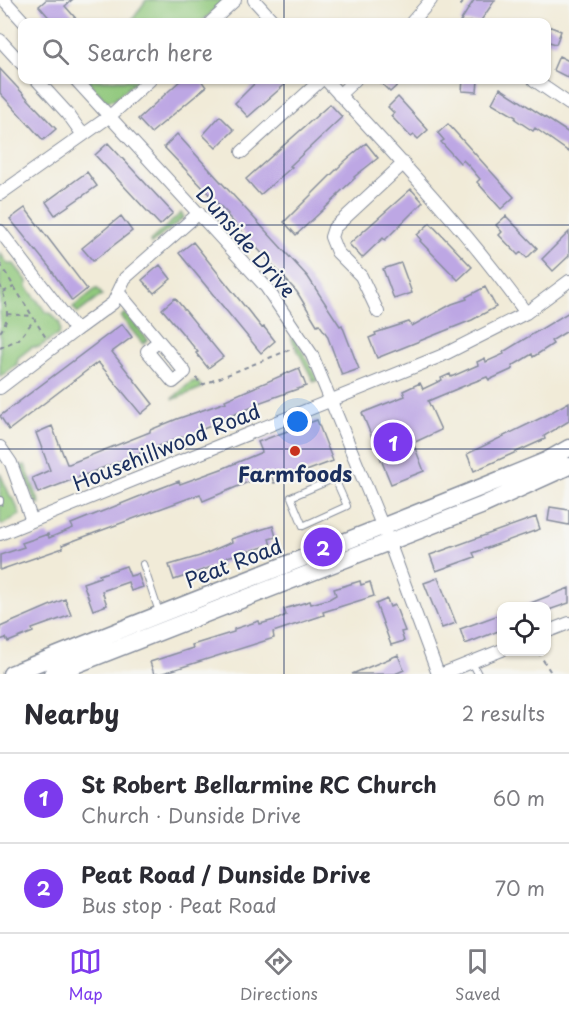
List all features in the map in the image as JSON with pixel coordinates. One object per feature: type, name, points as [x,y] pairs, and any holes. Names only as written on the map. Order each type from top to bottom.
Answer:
[{"type":"street","points":[[4,0],[20,18]]},
{"type":"street","points":[[215,18],[235,0]]},
{"type":"street","points":[[254,0],[270,18]]},
{"type":"street","points":[[415,18],[431,0]]},
{"type":"street","points":[[0,40],[18,60]]},
{"type":"street","points":[[41,84],[69,114],[83,135]]},
{"type":"street","name":"Dunside Drive","points":[[80,84],[266,286],[312,355],[440,674]]},
{"type":"street","points":[[0,194],[110,117],[146,84]]},
{"type":"street","points":[[242,152],[318,84]]},
{"type":"street","points":[[328,84],[404,163],[498,273],[526,313]]},
{"type":"street","points":[[339,94],[350,84]]},
{"type":"street","points":[[540,84],[569,104]]},
{"type":"street","points":[[378,312],[361,276],[337,252],[331,237],[333,228],[404,163]]},
{"type":"street","points":[[0,388],[112,303],[125,278],[199,213]]},
{"type":"street","points":[[0,231],[76,330]]},
{"type":"street","name":"Househillwood Road","points":[[0,534],[441,356],[526,313],[569,281]]},
{"type":"street","points":[[119,293],[185,372]]},
{"type":"street","points":[[0,447],[11,463],[32,521]]},
{"type":"street","name":"Peat Road","points":[[52,674],[386,535],[546,461],[569,448]]},
{"type":"street","name":"Peat Road","points":[[11,674],[160,614],[386,535],[481,506],[569,466]]},
{"type":"street","points":[[551,630],[569,623]]},
{"type":"street","points":[[440,674],[497,652]]},
{"type":"lane","points":[[335,479],[347,506],[303,526],[291,497],[359,468]]},
{"type":"lane","points":[[143,564],[160,614]]},
{"type":"lane","points":[[472,662],[478,674]]},
{"type":"path","points":[[460,6],[465,0]]},
{"type":"path","points":[[0,264],[54,348]]},
{"type":"path","points":[[0,285],[7,314],[6,324],[0,332]]},
{"type":"path","points":[[3,292],[14,286]]},
{"type":"path","points":[[7,314],[32,316]]},
{"type":"path","points":[[0,348],[19,339],[34,320]]},
{"type":"path","points":[[185,372],[196,378],[202,385],[294,347],[297,352]]},
{"type":"path","points":[[541,656],[552,674]]},
{"type":"green space","points":[[146,0],[226,0],[206,18],[134,18]]},
{"type":"green space","points":[[91,84],[132,84],[114,100],[106,101]]},
{"type":"green space","points":[[181,213],[184,217],[151,244],[150,241]]},
{"type":"green space","points":[[0,253],[8,264],[14,264],[27,281],[27,287],[46,312],[52,314],[60,324],[60,330],[59,334],[39,347],[32,347],[18,358],[17,364],[0,377]]},
{"type":"green space","points":[[97,288],[102,295],[78,313],[73,307]]},
{"type":"green space","points":[[125,313],[148,340],[143,344],[121,317]]},
{"type":"green space","points":[[294,336],[318,380],[314,382],[291,338]]},
{"type":"green space","points":[[197,381],[202,388],[173,398],[191,382]]},
{"type":"green space","points":[[25,465],[40,504],[36,503],[21,466]]},
{"type":"green space","points":[[0,473],[20,515],[2,525],[0,523]]},
{"type":"building","points":[[46,0],[72,0],[65,6],[76,18],[50,18],[39,6]]},
{"type":"building","points":[[474,0],[495,0],[483,18],[463,18]]},
{"type":"building","points":[[551,27],[561,31],[556,44],[551,42]]},
{"type":"building","points":[[559,56],[569,61],[569,78],[553,70]]},
{"type":"building","points":[[0,69],[56,129],[43,140],[0,93]]},
{"type":"building","points":[[177,84],[204,84],[206,87],[151,133],[138,119]]},
{"type":"building","points":[[254,84],[285,84],[248,117],[235,103]]},
{"type":"building","points":[[382,84],[399,84],[390,92]]},
{"type":"building","points":[[463,84],[478,84],[477,92],[462,91]]},
{"type":"building","points":[[500,88],[569,133],[569,152],[535,128],[533,131],[515,119],[516,117],[492,103]]},
{"type":"building","points":[[398,97],[428,130],[418,139],[414,135],[411,137],[391,116],[394,113],[388,107]]},
{"type":"building","points":[[330,104],[342,117],[260,195],[246,179]]},
{"type":"building","points":[[220,116],[234,130],[216,148],[203,135]]},
{"type":"building","points":[[448,124],[514,197],[501,209],[477,182],[480,179],[469,166],[463,160],[460,163],[441,142],[444,140],[438,133]]},
{"type":"building","points":[[177,134],[308,277],[340,326],[342,325],[359,369],[342,375],[327,335],[319,324],[317,325],[297,292],[228,214],[164,147]]},
{"type":"building","points":[[108,143],[173,213],[160,225],[95,155]]},
{"type":"building","points":[[366,143],[378,158],[354,177],[338,196],[296,235],[284,222]]},
{"type":"building","points":[[87,172],[97,186],[55,215],[46,202]]},
{"type":"building","points":[[411,189],[423,202],[385,240],[383,238],[362,258],[349,244]]},
{"type":"building","points":[[25,208],[87,289],[72,301],[50,268],[10,219]]},
{"type":"building","points":[[121,216],[132,231],[93,261],[82,248]]},
{"type":"building","points":[[506,216],[537,248],[527,258],[521,252],[518,255],[499,235],[502,232],[496,225]]},
{"type":"building","points":[[430,223],[472,267],[458,280],[420,241],[417,235]]},
{"type":"building","points":[[569,232],[569,256],[553,271],[542,259]]},
{"type":"building","points":[[193,242],[275,341],[261,353],[179,253]]},
{"type":"building","points":[[401,263],[412,293],[394,299],[383,269]]},
{"type":"building","points":[[160,265],[171,279],[154,293],[142,280]]},
{"type":"building","points":[[485,287],[496,307],[472,320],[377,358],[369,338],[376,335],[375,333],[409,322],[412,326],[452,304],[467,299],[466,297]]},
{"type":"building","points":[[175,298],[223,357],[208,368],[196,353],[198,352],[162,309]]},
{"type":"building","points":[[569,312],[569,330],[551,341],[553,344],[533,357],[532,354],[512,366],[513,369],[489,380],[487,377],[428,401],[441,430],[413,443],[424,471],[391,484],[362,413],[405,396],[403,391],[420,383],[423,389],[450,374],[451,377],[478,365],[477,362],[485,358],[486,362],[504,354],[503,352]]},
{"type":"building","points":[[122,324],[132,337],[112,352],[153,404],[141,414],[98,362],[9,430],[0,416]]},
{"type":"building","points":[[299,368],[306,386],[258,403],[258,405],[220,420],[221,422],[38,493],[32,478],[50,470],[36,433],[52,426],[67,464],[69,464],[177,419],[226,402],[225,400]]},
{"type":"building","points":[[569,402],[569,421],[544,436],[545,439],[474,471],[467,454]]},
{"type":"building","points":[[317,420],[333,461],[274,483],[270,473],[203,501],[200,494],[62,545],[63,548],[0,570],[0,555],[24,547],[22,543],[48,534],[49,538],[73,528],[71,524],[153,491],[224,468],[262,452],[258,442]]},
{"type":"building","points":[[550,507],[569,510],[569,525],[548,521]]},
{"type":"building","points":[[536,517],[540,529],[473,553],[475,557],[436,571],[430,555]]},
{"type":"building","points":[[273,526],[276,537],[269,539],[271,545],[227,557],[229,561],[174,580],[169,565],[200,556],[232,542],[231,539]]},
{"type":"building","points":[[126,566],[130,576],[138,574],[143,587],[131,591],[128,582],[102,591],[107,605],[93,610],[83,583]]},
{"type":"building","points":[[438,578],[456,623],[442,628],[424,583]]},
{"type":"building","points":[[360,581],[361,585],[370,582],[374,596],[323,612],[324,615],[273,632],[274,638],[154,674],[150,662],[193,648],[192,645],[234,632],[234,629],[259,621],[260,624],[278,619],[286,615],[284,609],[310,601],[311,604],[329,599],[336,595],[334,589]]},
{"type":"building","points":[[569,588],[569,603],[551,609],[551,602],[533,602]]},
{"type":"building","points":[[65,599],[71,615],[32,629],[33,632],[8,642],[6,638],[0,640],[0,627]]},
{"type":"building","points":[[387,599],[390,607],[395,605],[405,631],[401,632],[404,641],[391,645],[376,604]]},
{"type":"building","points":[[497,615],[497,632],[465,644],[460,629]]},
{"type":"building","points":[[398,655],[404,670],[395,674],[352,674]]},
{"type":"place","name":"St Robert Bellarmine RC Church","points":[[393,442]]},
{"type":"place","name":"Farmfoods","points":[[295,451]]},
{"type":"place","name":"Peat Road / Dunside Drive","points":[[323,547]]}]
